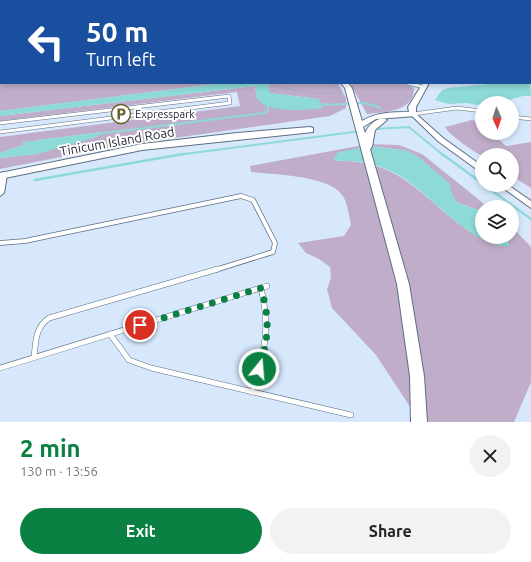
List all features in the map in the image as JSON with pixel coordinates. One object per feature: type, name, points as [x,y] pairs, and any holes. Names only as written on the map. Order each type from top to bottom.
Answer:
[{"type":"street","points":[[344,84],[347,99],[354,107],[403,284],[417,376],[419,422]]},
{"type":"street","points":[[425,85],[412,107],[413,114],[441,140],[475,165]]},
{"type":"street","points":[[368,162],[368,141],[371,129],[380,121],[400,114]]},
{"type":"street","points":[[359,127],[374,117],[384,115],[413,114]]},
{"type":"street","name":"Tinicum Island Road","points":[[1,176],[142,147],[237,136],[310,130]]},
{"type":"street","points":[[0,193],[1,176]]},
{"type":"street","points":[[513,192],[531,205]]},
{"type":"lane","points":[[0,123],[229,96],[230,103],[0,132]]},
{"type":"lane","points":[[413,114],[457,108],[475,110]]},
{"type":"lane","points":[[519,118],[531,119]]},
{"type":"lane","points":[[0,243],[24,241],[241,196],[254,200],[275,243],[273,252],[267,255],[49,318],[39,325],[36,332],[34,357]]},
{"type":"lane","points":[[0,368],[267,286]]},
{"type":"lane","points":[[252,392],[267,346],[267,308],[261,288]]},
{"type":"lane","points":[[110,334],[129,360],[150,368],[351,415]]},
{"type":"path","points":[[336,84],[340,93],[347,99]]},
{"type":"path","points":[[271,93],[278,87]]},
{"type":"path","points":[[278,87],[311,93],[340,93]]},
{"type":"shaded area","points":[[0,84],[216,84],[0,111]]},
{"type":"shaded area","points":[[216,84],[268,84],[270,93],[319,99],[323,108],[288,110],[269,107],[257,98],[255,86],[0,116],[0,111]]},
{"type":"shaded area","points":[[268,84],[339,84],[346,98],[346,108],[330,116],[117,146],[0,169],[0,158],[37,154],[102,132],[38,140],[0,153],[0,137],[240,106],[237,92],[0,121],[0,116],[255,86],[257,98],[319,99],[269,93]]},
{"type":"shaded area","points":[[351,84],[403,84],[414,88],[413,96],[404,106],[389,111],[367,114]]},
{"type":"shaded area","points":[[489,84],[530,84],[531,96],[475,96],[475,105],[467,103],[449,104],[435,100],[442,90],[448,88]]},
{"type":"shaded area","points":[[472,120],[475,121],[475,140],[500,140],[506,146],[531,142],[531,188],[519,180],[519,148],[475,148],[475,152],[451,134],[445,127]]},
{"type":"shaded area","points":[[102,132],[97,137],[37,154],[0,158],[0,153],[38,140]]},
{"type":"shaded area","points":[[369,144],[399,145],[422,154],[479,200],[475,200],[475,209],[458,203],[452,195],[449,184],[408,151],[370,146],[336,161],[356,162],[372,165],[401,177],[475,235],[475,244],[519,244],[519,234],[531,247],[531,382],[514,422],[420,422],[376,355],[332,308],[327,289],[331,278],[330,267],[319,259],[306,253],[298,243],[344,236],[351,225],[344,198],[338,190],[316,180],[288,175],[251,172],[250,166]]},
{"type":"shaded area","points":[[371,146],[408,151],[419,157],[450,184],[452,195],[458,203],[475,209],[475,235],[400,176],[385,168],[369,164],[352,161],[335,161],[334,158],[338,152]]},
{"type":"shaded area","points":[[494,244],[509,244],[509,246]]},
{"type":"waterway","points":[[97,134],[264,113],[268,111],[268,103]]},
{"type":"waterway","points":[[319,104],[327,105],[358,103],[373,105],[380,108]]},
{"type":"waterway","points":[[374,129],[409,127],[443,155]]},
{"type":"waterway","points":[[178,155],[369,130]]},
{"type":"waterway","points":[[23,143],[31,142]]},
{"type":"waterway","points":[[178,155],[183,154]]},
{"type":"waterway","points":[[442,154],[475,178]]},
{"type":"waterway","points":[[35,180],[178,155]]},
{"type":"waterway","points":[[494,192],[531,219]]},
{"type":"place","name":"Expresspark","points":[[121,114]]},
{"type":"route","points":[[140,325],[261,288],[267,308],[268,326],[267,346],[259,369]]}]
